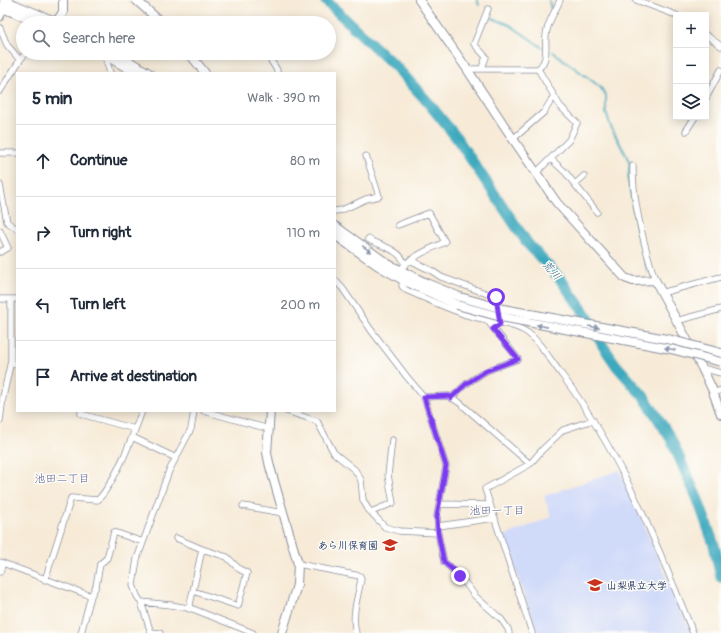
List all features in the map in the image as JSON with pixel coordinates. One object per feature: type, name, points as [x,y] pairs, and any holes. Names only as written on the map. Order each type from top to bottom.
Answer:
[{"type":"street","points":[[61,16],[64,12],[63,0]]},
{"type":"street","points":[[136,0],[154,16]]},
{"type":"street","points":[[419,0],[467,69],[512,139],[557,203],[625,278],[633,281],[655,280]]},
{"type":"street","points":[[467,69],[538,69],[544,65],[546,30],[560,0]]},
{"type":"street","points":[[636,0],[673,14]]},
{"type":"street","points":[[5,3],[39,16]]},
{"type":"street","points":[[0,18],[5,3]]},
{"type":"street","points":[[5,3],[28,16]]},
{"type":"street","points":[[482,68],[486,57],[474,44],[488,9]]},
{"type":"street","points":[[0,28],[7,45],[16,55]]},
{"type":"street","points":[[709,37],[721,46]]},
{"type":"street","points":[[0,91],[20,60]]},
{"type":"street","points":[[105,60],[110,72]]},
{"type":"street","points":[[113,60],[134,72]]},
{"type":"street","points":[[127,60],[147,72]]},
{"type":"street","points":[[195,60],[204,72]]},
{"type":"street","points":[[271,60],[277,72]]},
{"type":"street","points":[[536,174],[569,140],[577,123],[560,106],[538,69]]},
{"type":"street","points":[[709,92],[721,70]]},
{"type":"street","points":[[512,139],[544,112],[554,96]]},
{"type":"street","points":[[686,131],[693,120]]},
{"type":"street","points":[[0,153],[16,153]]},
{"type":"street","points":[[336,211],[342,210],[366,199],[380,196],[366,156]]},
{"type":"street","points":[[551,159],[565,172],[597,212]]},
{"type":"street","points":[[633,166],[634,186],[644,244],[655,280],[702,368],[717,392],[721,414]]},
{"type":"street","points":[[574,184],[584,176]]},
{"type":"street","points":[[0,186],[7,222]]},
{"type":"street","points":[[398,225],[429,213],[445,242],[415,256],[403,268]]},
{"type":"street","points":[[0,221],[7,222],[16,228]]},
{"type":"street","points":[[336,227],[388,264],[403,268],[426,283],[459,301],[672,340],[721,353]]},
{"type":"street","points":[[0,231],[8,248],[0,252]]},
{"type":"street","points":[[336,236],[376,265],[403,280],[501,318],[671,349],[721,362]]},
{"type":"street","points":[[368,239],[399,254],[404,259],[403,268]]},
{"type":"street","points":[[410,260],[432,270],[441,277],[496,297],[500,324]]},
{"type":"street","points":[[661,293],[721,277]]},
{"type":"street","points":[[403,280],[402,286],[406,290],[446,308],[500,324],[518,327],[537,342],[578,397],[593,420],[633,491],[661,552],[693,633]]},
{"type":"street","points":[[336,281],[407,377],[424,397],[446,466],[437,516],[444,562],[460,576],[475,596],[501,619],[510,633]]},
{"type":"street","points":[[0,299],[14,300],[14,332],[0,421]]},
{"type":"street","points":[[676,321],[721,309]]},
{"type":"street","points":[[451,398],[466,384],[486,371],[518,359],[486,320]]},
{"type":"street","points":[[493,329],[500,324]]},
{"type":"street","points":[[10,364],[16,364]]},
{"type":"street","points":[[702,368],[721,373]]},
{"type":"street","points":[[424,397],[449,396],[460,402],[530,464]]},
{"type":"street","points":[[81,412],[81,414],[135,429]]},
{"type":"street","points":[[45,580],[70,498],[98,500],[108,490],[142,412]]},
{"type":"street","points":[[160,633],[151,632],[141,602],[133,585],[137,559],[158,499],[176,458],[191,429],[194,412]]},
{"type":"street","points":[[207,412],[268,430]]},
{"type":"street","points":[[270,412],[267,453],[298,564],[297,585],[282,633]]},
{"type":"street","points":[[289,412],[318,421],[334,453],[355,470],[360,480],[363,500],[371,512],[385,527],[399,531],[438,530],[495,518]]},
{"type":"street","points":[[532,633],[485,489],[530,464],[563,430],[593,420]]},
{"type":"street","points":[[132,437],[176,458]]},
{"type":"street","points":[[371,512],[393,503],[388,475],[392,440]]},
{"type":"street","points":[[439,504],[490,505]]},
{"type":"street","points":[[243,506],[283,513]]},
{"type":"street","points":[[81,633],[91,596],[96,586],[100,564],[107,558],[114,532],[143,542]]},
{"type":"street","points":[[176,538],[202,549],[227,557],[239,569],[246,573],[238,606],[193,591]]},
{"type":"street","points":[[189,609],[202,549]]},
{"type":"street","points":[[0,572],[2,562],[45,580],[91,596]]},
{"type":"street","points":[[298,564],[360,576],[361,579],[353,624],[356,633]]},
{"type":"street","points":[[141,602],[171,605],[189,609],[253,633]]},
{"type":"shaded area","name":"山梨県立大学","points":[[620,470],[691,633],[537,633],[504,536],[551,517],[544,496]]},
{"type":"waterway","name":"荒川","points":[[325,0],[398,69],[456,137],[528,244],[561,280],[589,319],[603,346],[616,365],[645,398],[671,439],[698,500],[714,545],[721,577]]},
{"type":"waterway","points":[[477,0],[479,5]]},
{"type":"waterway","points":[[549,0],[551,9]]},
{"type":"waterway","points":[[492,18],[510,25],[543,48]]},
{"type":"waterway","points":[[553,52],[600,87],[606,95],[606,113],[611,127],[630,164],[628,180],[639,242]]},
{"type":"waterway","points":[[644,258],[648,272]]},
{"type":"place","name":"あら川保育園","points":[[390,545]]},
{"type":"place","name":"山梨県立大学","points":[[595,585]]},
{"type":"district","name":"池田二丁目","points":[[62,478]]},
{"type":"district","name":"池田一丁目","points":[[497,510]]},
{"type":"route","points":[[460,576],[444,562],[438,533],[437,516],[446,466],[424,397],[449,396],[451,398],[466,384],[486,371],[518,359],[493,329],[500,324],[496,297]]}]
